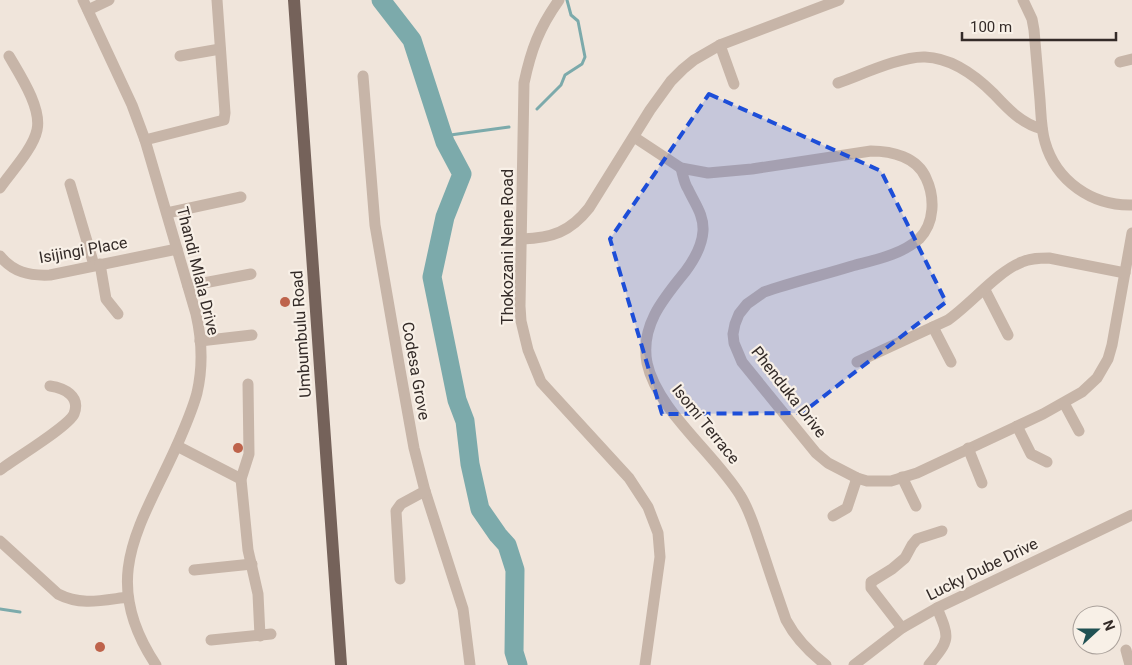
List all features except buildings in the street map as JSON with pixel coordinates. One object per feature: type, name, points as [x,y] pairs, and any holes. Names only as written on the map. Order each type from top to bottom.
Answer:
[{"type":"main road","name":"Umbumbulu Road","points":[[294,0],[341,665]]},
{"type":"street","points":[[86,5],[109,0]]},
{"type":"street","points":[[146,140],[224,120],[217,0]]},
{"type":"street","name":"Thokozani Nene Road","points":[[559,0],[539,31],[532,48],[524,83],[521,321],[528,350],[536,371],[551,394],[629,478],[655,521],[660,557],[644,665]]},
{"type":"street","points":[[522,239],[542,238],[553,235],[580,220],[650,110],[671,81],[694,60],[720,45],[839,0]]},
{"type":"street","points":[[1023,0],[1032,18],[1034,30],[1042,129],[1048,153],[1063,176],[1076,188],[1093,198],[1108,202],[1132,204]]},
{"type":"street","name":"Thandi Mlala Drive","points":[[86,5],[146,140],[199,327],[201,358],[194,405],[133,542],[128,568],[128,597],[138,636],[156,665]]},
{"type":"street","points":[[720,45],[734,84]]},
{"type":"street","points":[[180,56],[220,49]]},
{"type":"street","points":[[0,188],[31,144],[38,128],[32,99],[10,56]]},
{"type":"street","points":[[838,83],[903,60],[927,56],[950,63],[970,73],[1019,118],[1033,127],[1042,129]]},
{"type":"street","name":"Codesa Grove","points":[[363,76],[375,225],[414,448],[425,491],[463,609],[470,665]]},
{"type":"street","name":"Phenduka Drive","points":[[634,137],[681,168],[708,173],[723,173],[861,152],[882,151],[902,156],[911,161],[926,176],[930,186],[933,209],[926,229],[920,238],[911,245],[885,257],[764,292],[746,304],[735,324],[733,334],[737,352],[752,376],[816,453],[839,471],[857,478],[879,481],[891,480],[916,472],[1017,426],[1082,392],[1097,378],[1108,359],[1115,332],[1132,232]]},
{"type":"street","name":"Isomi Terrace","points":[[681,168],[688,189],[702,216],[702,242],[691,263],[662,302],[651,322],[646,338],[645,351],[651,375],[662,398],[740,495],[752,521],[786,620],[803,646],[826,665]]},
{"type":"street","points":[[70,184],[97,265],[106,300],[118,314]]},
{"type":"street","points":[[167,213],[241,198]]},
{"type":"street","name":"Isijingi Place","points":[[0,256],[14,268],[29,274],[50,274],[177,249]]},
{"type":"street","points":[[856,362],[932,328],[959,312],[1006,270],[1029,260],[1038,258],[1073,262],[1126,273]]},
{"type":"street","points":[[188,286],[251,274]]},
{"type":"street","points":[[984,290],[1008,335]]},
{"type":"street","points":[[932,328],[951,362]]},
{"type":"street","points":[[200,342],[252,335]]},
{"type":"street","points":[[210,640],[266,635],[246,538],[241,479],[249,454],[248,384]]},
{"type":"street","points":[[0,470],[56,431],[74,414],[74,402],[69,393],[50,386]]},
{"type":"street","points":[[1064,403],[1079,431]]},
{"type":"street","points":[[1017,426],[1031,454],[1047,462]]},
{"type":"street","points":[[177,446],[241,479]]},
{"type":"street","points":[[968,448],[982,483]]},
{"type":"street","points":[[902,477],[916,506]]},
{"type":"street","points":[[833,516],[848,508],[857,478]]},
{"type":"street","points":[[400,579],[396,511],[401,504],[425,491]]},
{"type":"street","name":"Lucky Dube Drive","points":[[854,665],[902,628],[937,608],[1132,515]]},
{"type":"street","points":[[902,628],[872,590],[870,582],[892,569],[905,558],[917,539],[942,531]]},
{"type":"street","points":[[0,541],[58,594],[68,599],[77,602],[128,597]]},
{"type":"street","points":[[194,570],[252,564]]},
{"type":"street","points":[[929,665],[946,641],[937,608]]},
{"type":"street","points":[[1126,650],[1130,665]]},
{"type":"highlighted area","points":[[709,94],[881,171],[946,302],[802,413],[662,414],[610,239]]},
{"type":"waterway","points":[[381,0],[412,40],[445,142],[462,174],[445,217],[432,277],[457,400],[465,421],[470,464],[480,509],[507,545],[515,570],[514,652],[518,665]]},
{"type":"waterway","points":[[537,109],[561,85],[565,75],[582,64],[585,57],[578,21],[571,15],[567,0]]},
{"type":"waterway","points":[[443,136],[509,127]]},
{"type":"waterway","points":[[0,609],[20,612]]}]
